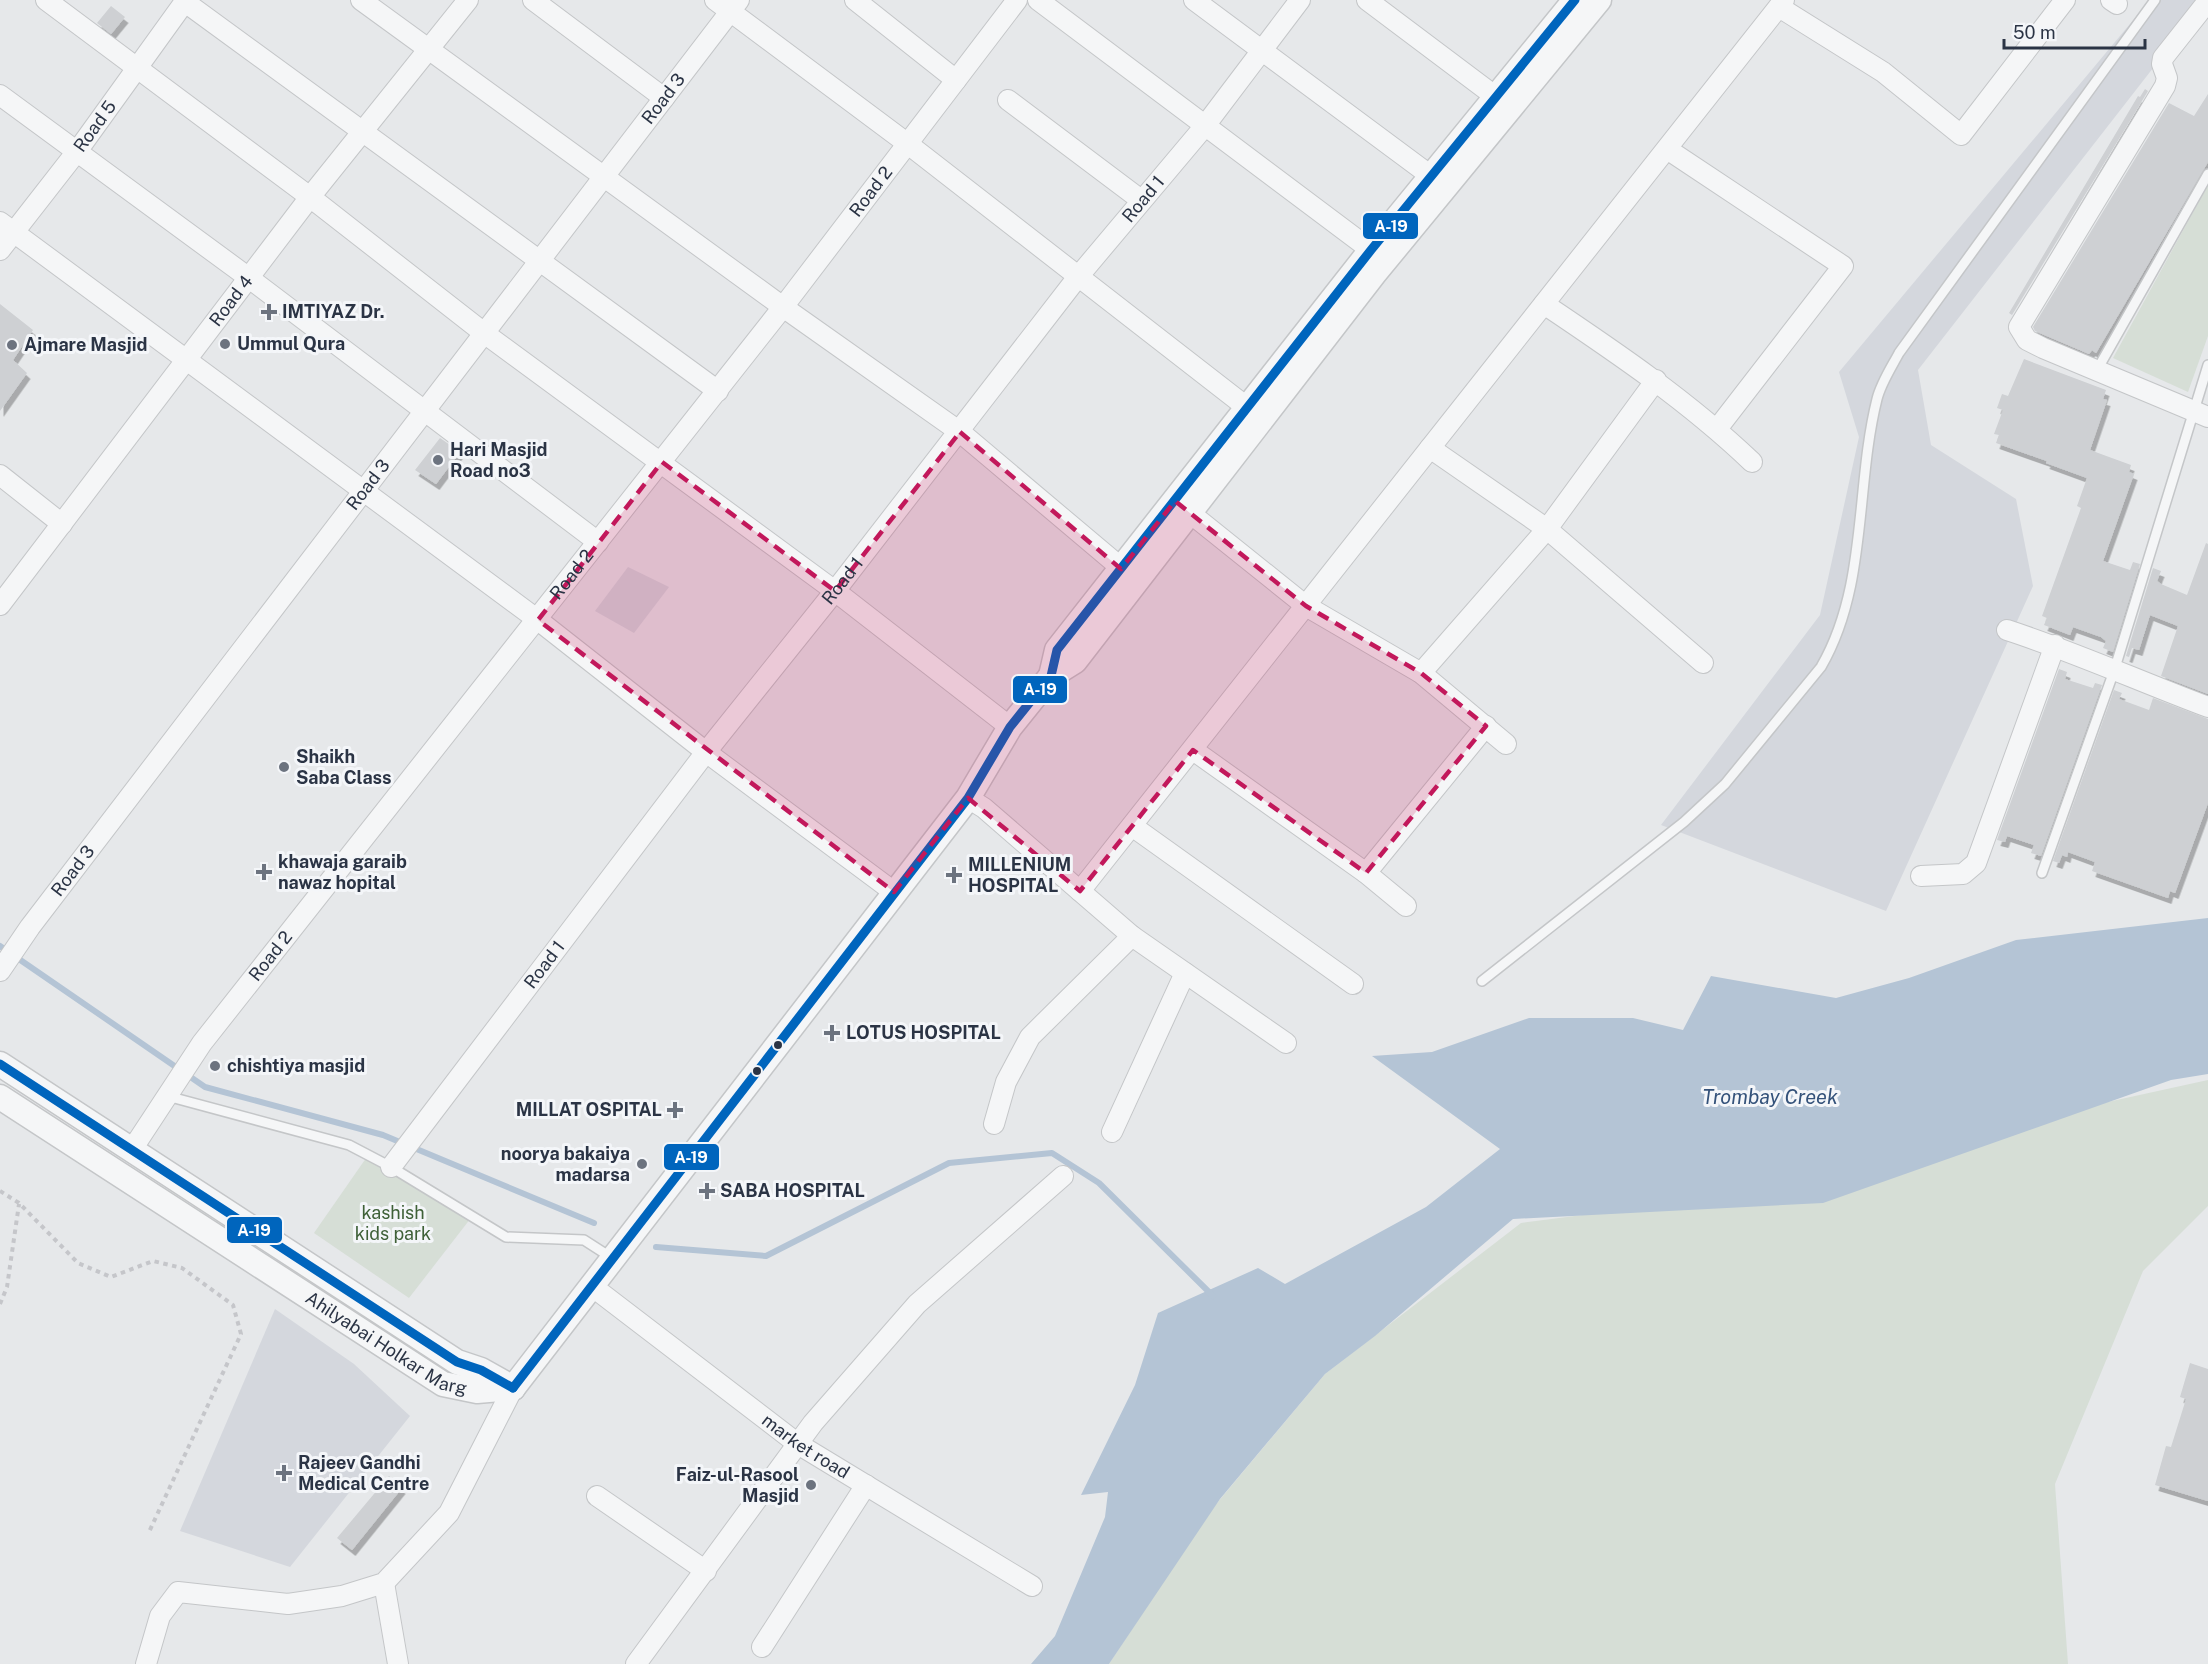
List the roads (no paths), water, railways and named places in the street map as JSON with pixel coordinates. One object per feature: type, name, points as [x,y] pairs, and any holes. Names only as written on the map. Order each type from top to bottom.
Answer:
[{"type":"street","points":[[46,0],[310,197],[484,333],[835,591],[1010,728]]},
{"type":"street","points":[[362,0],[431,48],[783,307],[960,432],[1129,575]]},
{"type":"street","name":"Road 4","points":[[0,605],[310,197],[468,0]]},
{"type":"street","points":[[534,0],[664,98]]},
{"type":"street","points":[[855,0],[956,80]]},
{"type":"street","name":"Road 2","points":[[131,1151],[202,1043],[662,462],[1017,0]]},
{"type":"street","points":[[1038,0],[1204,127],[1371,250]]},
{"type":"street","points":[[1194,0],[1431,176]]},
{"type":"street","name":"Road 1","points":[[391,1167],[706,752],[960,432],[1077,278],[1204,127],[1300,0]]},
{"type":"street","points":[[1367,0],[1503,102]]},
{"type":"street","points":[[146,1664],[160,1616],[178,1592],[288,1604],[342,1596],[384,1583],[449,1513],[513,1388],[968,798],[1010,728],[1051,676],[1057,650],[1129,575],[1256,414],[1374,274],[1503,102],[1575,0]]},
{"type":"street","points":[[1256,414],[1371,250],[1431,176],[1599,0]]},
{"type":"street","points":[[1080,891],[1782,3],[1883,72],[1961,135],[2065,0]]},
{"type":"street","points":[[186,1],[717,391]]},
{"type":"street","name":"Road 5","points":[[0,250],[7,227],[78,150],[186,1]]},
{"type":"street","points":[[2200,413],[2027,340],[2019,327],[2164,86],[2168,78],[2162,64],[2163,58],[2208,1]]},
{"type":"street","points":[[728,4],[1077,278],[1256,414]]},
{"type":"street","name":"Road 3","points":[[0,971],[30,927],[664,98],[728,4]]},
{"type":"street","points":[[0,95],[78,150],[598,542]]},
{"type":"street","points":[[1008,100],[1142,200]]},
{"type":"street","points":[[1667,149],[1843,266],[1717,429]]},
{"type":"street","points":[[7,227],[538,620],[706,752],[894,892]]},
{"type":"street","points":[[1544,304],[1656,380],[1717,429],[1752,462]]},
{"type":"street","points":[[1421,673],[1547,530],[1656,380]]},
{"type":"street","points":[[1430,448],[1547,530],[1703,663]]},
{"type":"street","points":[[0,475],[62,524]]},
{"type":"street","points":[[1182,507],[1306,606],[1421,673],[1506,744]]},
{"type":"street","points":[[2007,630],[2055,645],[2114,671],[2208,707]]},
{"type":"street","points":[[1921,876],[1964,874],[1976,863],[2055,645]]},
{"type":"street","points":[[1365,873],[1486,726]]},
{"type":"street","points":[[1193,750],[1365,873],[1406,906]]},
{"type":"street","points":[[968,798],[984,808],[1132,936],[1286,1043]]},
{"type":"street","points":[[1132,826],[1353,984]]},
{"type":"street","points":[[994,1124],[1006,1082],[1030,1037],[1132,936]]},
{"type":"street","points":[[1112,1132],[1185,973]]},
{"type":"street","name":"Ahilyabai Holkar Marg","points":[[0,1064],[458,1362],[481,1370],[513,1388]]},
{"type":"street","name":"Ahilyabai Holkar Marg","points":[[0,1097],[443,1384],[477,1391],[513,1388]]},
{"type":"street","points":[[636,1664],[798,1444],[917,1304],[1063,1176]]},
{"type":"street","name":"market road","points":[[593,1287],[798,1444],[1032,1586]]},
{"type":"street","points":[[762,1647],[866,1485]]},
{"type":"street","points":[[597,1496],[706,1570]]},
{"type":"street","points":[[384,1583],[398,1664]]},
{"type":"lane","points":[[1482,981],[1684,822],[1710,798],[1821,667],[1834,645],[1848,602],[1877,397],[1886,376],[1905,344],[2155,0]]},
{"type":"lane","points":[[2097,370],[2208,174]]},
{"type":"lane","points":[[2042,873],[2114,671],[2185,445],[2200,413],[2208,365]]},
{"type":"lane","points":[[167,1096],[349,1145],[391,1167],[506,1237],[584,1240],[614,1259]]},
{"type":"water","name":"Trombay Creek","points":[[2208,918],[2208,1074],[2171,1080],[1823,1203],[1513,1219],[1375,1336],[1325,1374],[1220,1499],[1109,1664],[1031,1664],[1055,1636],[1105,1517],[1108,1492],[1081,1495],[1135,1385],[1158,1313],[1258,1268],[1285,1284],[1426,1207],[1500,1149],[1372,1056],[1432,1052],[1529,1018],[1633,1018],[1683,1030],[1711,976],[1836,998],[1909,978],[2016,940]]},
{"type":"waterway","points":[[0,946],[205,1087],[383,1135],[594,1223]]},
{"type":"waterway","points":[[656,1247],[766,1256],[949,1163],[1052,1153],[1099,1183],[1213,1296]]},
{"type":"place","name":"IMTIYAZ Dr.","points":[[269,312]]},
{"type":"place","name":"Ummul Qura","points":[[225,344]]},
{"type":"place","name":"Ajmare Masjid","points":[[12,345]]},
{"type":"place","name":"Hari Masjid Road no3","points":[[438,460]]},
{"type":"place","name":"Shaikh Saba Class","points":[[284,767]]},
{"type":"place","name":"khawaja garaib nawaz hopital","points":[[264,872]]},
{"type":"place","name":"MILLENIUM HOSPITAL","points":[[954,875]]},
{"type":"place","name":"LOTUS HOSPITAL","points":[[832,1033]]},
{"type":"place","name":"chishtiya masjid","points":[[215,1066]]},
{"type":"place","name":"MILLAT OSPITAL","points":[[675,1110]]},
{"type":"place","name":"noorya bakaiya madarsa","points":[[642,1164]]},
{"type":"place","name":"SABA HOSPITAL","points":[[707,1191]]},
{"type":"place","name":"Rajeev Gandhi Medical Centre","points":[[284,1473]]},
{"type":"place","name":"Faiz-ul-Rasool Masjid","points":[[811,1485]]},
{"type":"park label","name":"kashish kids park","points":[[393,1223]]}]
